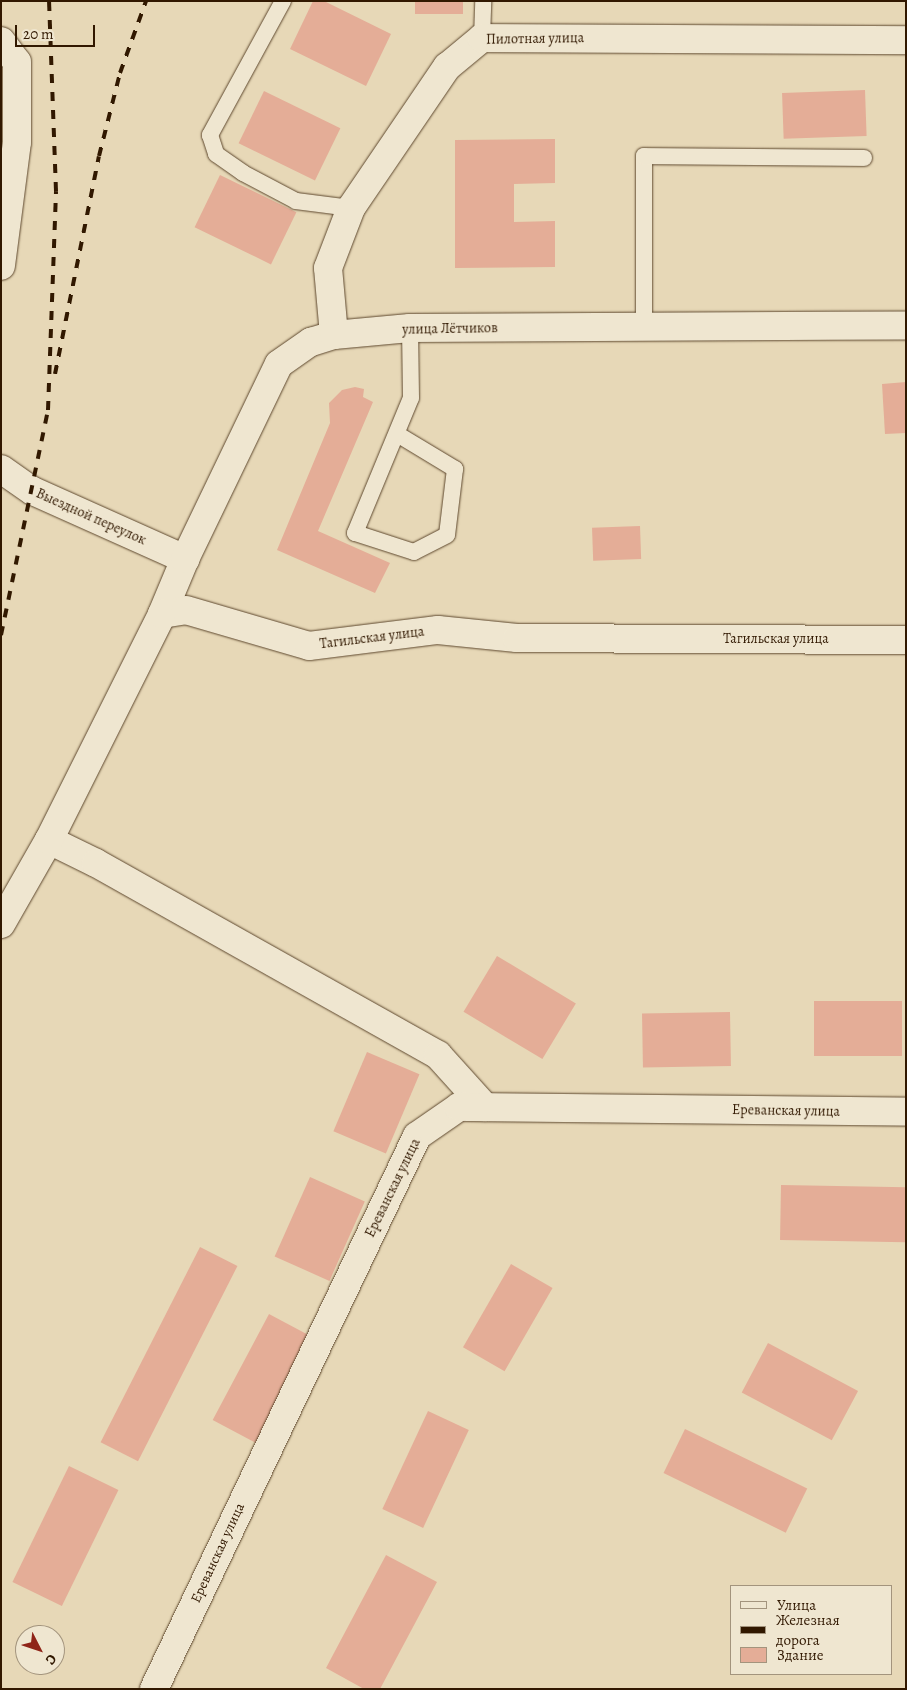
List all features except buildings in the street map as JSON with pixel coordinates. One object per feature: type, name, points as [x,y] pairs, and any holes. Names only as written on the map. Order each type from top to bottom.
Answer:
[{"type":"street","name":"Пилотная улица","points":[[334,336],[328,268],[351,208],[447,67],[482,38],[905,42]]},
{"type":"street","points":[[1,41],[17,62],[17,142],[1,266]]},
{"type":"street","name":"улица Лётчиков","points":[[162,614],[185,559],[279,364],[310,342],[334,336],[410,328],[906,325]]},
{"type":"street","name":"Выездной переулок","points":[[1,469],[33,491],[185,559]]},
{"type":"street","name":"Тагильская улица","points":[[162,614],[186,610],[309,646],[438,630],[517,638],[906,640]]},
{"type":"street","points":[[1,924],[50,840],[162,614]]},
{"type":"street","points":[[50,840],[96,862],[438,1055],[485,1107]]},
{"type":"street","name":"Ереванская улица","points":[[154,1689],[417,1136],[459,1107],[906,1112]]},
{"type":"lane","points":[[283,1],[210,135],[216,154],[243,173],[296,201],[351,208]]},
{"type":"lane","points":[[482,38],[483,1]]},
{"type":"lane","points":[[644,326],[644,156],[864,158]]},
{"type":"lane","points":[[397,434],[455,469],[447,535],[414,552],[356,533],[397,434],[412,398],[410,328]]},
{"type":"railway","points":[[1,635],[48,410],[56,191],[49,1]]},
{"type":"railway","points":[[55,374],[99,156],[120,73],[146,1]]}]
